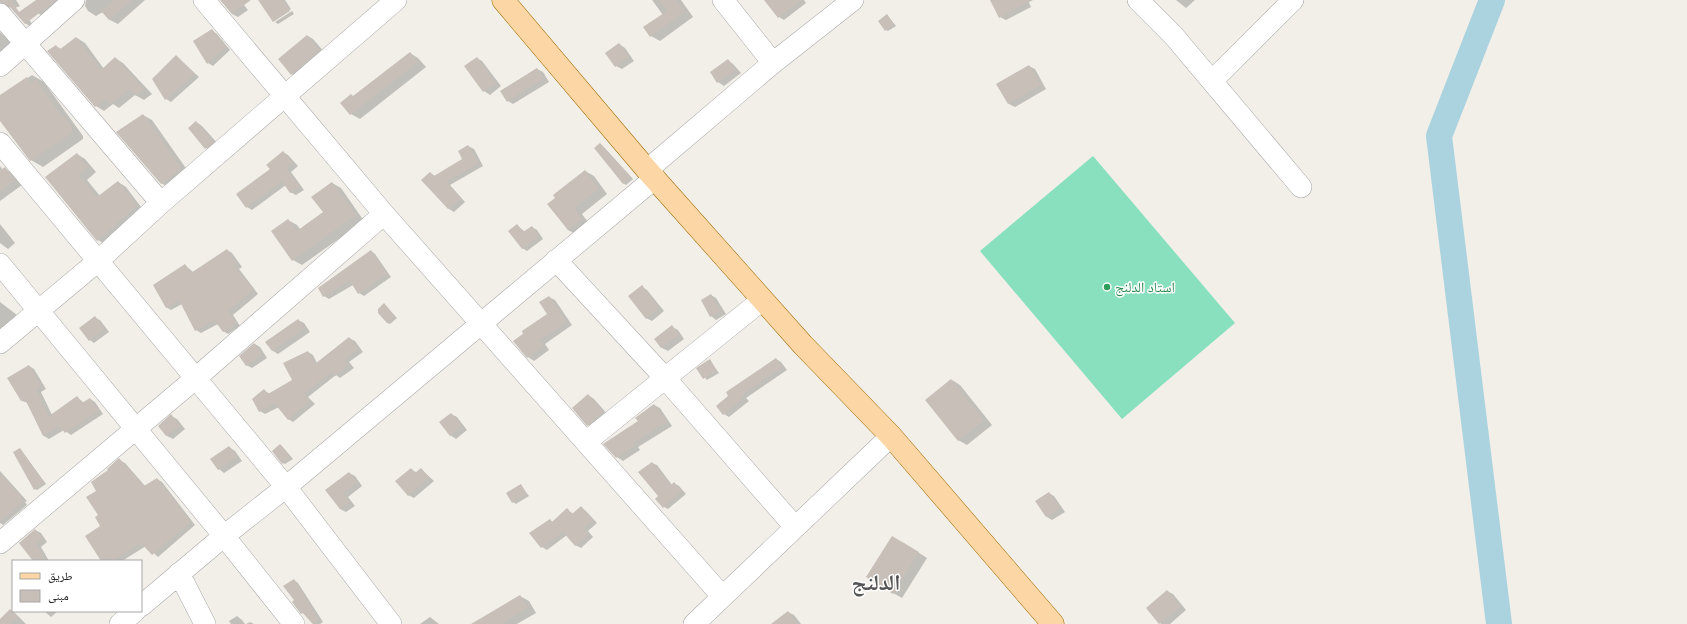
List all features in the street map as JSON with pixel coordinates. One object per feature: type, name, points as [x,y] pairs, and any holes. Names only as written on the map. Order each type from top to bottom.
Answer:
[{"type":"main road","points":[[503,0],[651,174],[762,300],[803,346],[891,436],[1053,624]]},
{"type":"street","points":[[0,66],[74,0]]},
{"type":"street","points":[[204,0],[384,214],[722,596]]},
{"type":"street","points":[[0,343],[98,261],[161,203],[396,0]]},
{"type":"street","points":[[723,0],[773,63]]},
{"type":"street","points":[[142,605],[224,536],[286,487],[556,260],[773,63],[853,0]]},
{"type":"street","points":[[1138,0],[1173,35],[1301,187]]},
{"type":"street","points":[[1212,81],[1293,0]]},
{"type":"street","points":[[0,14],[161,203]]},
{"type":"street","points":[[0,143],[286,487],[391,624]]},
{"type":"street","points":[[0,543],[196,378],[384,214]]},
{"type":"street","points":[[556,260],[665,378],[795,527]]},
{"type":"street","points":[[0,264],[224,536],[294,624]]},
{"type":"street","points":[[586,442],[762,300]]},
{"type":"street","points":[[694,624],[891,436]]},
{"type":"street","points":[[180,573],[205,624]]},
{"type":"street","points":[[120,624],[134,612]]},
{"type":"green space","name":"استاد الدلنج","points":[[1093,156],[1235,323],[1122,419],[980,251]]},
{"type":"building","points":[[0,0],[11,0],[19,12],[36,0],[56,0],[25,24],[9,6],[0,2]]},
{"type":"building","points":[[114,0],[132,0],[109,20],[101,11]]},
{"type":"building","points":[[220,0],[251,0],[232,14]]},
{"type":"building","points":[[258,0],[283,0],[290,11],[273,22]]},
{"type":"building","points":[[659,0],[676,0],[685,12],[650,37],[643,27],[667,11]]},
{"type":"building","points":[[764,0],[802,0],[778,18]]},
{"type":"building","points":[[990,0],[1033,0],[999,18]]},
{"type":"building","points":[[887,14],[894,24],[885,31],[878,21]]},
{"type":"building","points":[[212,29],[226,47],[207,64],[193,41]]},
{"type":"building","points":[[307,35],[320,50],[291,75],[278,59]]},
{"type":"building","points":[[76,37],[101,70],[115,57],[144,89],[136,96],[129,89],[111,104],[106,99],[95,107],[47,51],[56,45],[59,50]]},
{"type":"building","points":[[619,43],[629,57],[615,67],[605,53]]},
{"type":"building","points":[[410,52],[418,62],[350,115],[340,103],[351,94],[353,96]]},
{"type":"building","points":[[176,55],[195,74],[165,100],[152,79]]},
{"type":"building","points":[[477,57],[496,83],[483,92],[464,66]]},
{"type":"building","points":[[728,59],[736,70],[717,83],[710,72]]},
{"type":"building","points":[[1029,65],[1041,85],[1008,104],[996,84]]},
{"type":"building","points":[[537,68],[544,78],[507,102],[500,91]]},
{"type":"building","points":[[27,77],[31,83],[36,79],[62,117],[64,116],[72,128],[72,133],[30,161],[0,121],[0,95]]},
{"type":"building","points":[[143,114],[182,169],[161,184],[116,132]]},
{"type":"building","points":[[196,121],[214,142],[205,149],[188,128]]},
{"type":"building","points":[[600,143],[631,177],[623,184],[594,148]]},
{"type":"building","points":[[468,145],[479,163],[446,182],[461,198],[448,209],[421,180],[430,172],[434,176],[462,159],[458,151]]},
{"type":"building","points":[[283,151],[293,163],[286,168],[299,186],[290,193],[282,181],[246,208],[236,194],[270,169],[266,165]]},
{"type":"building","points":[[77,153],[88,167],[79,175],[97,197],[118,181],[137,206],[97,241],[45,177]]},
{"type":"building","points":[[5,167],[15,180],[0,192],[0,171]]},
{"type":"building","points":[[585,170],[599,189],[574,208],[582,219],[568,230],[547,204],[555,198],[553,195]]},
{"type":"building","points":[[332,182],[356,215],[292,261],[271,231],[288,219],[297,231],[323,212],[311,197]]},
{"type":"building","points":[[517,224],[523,232],[532,226],[539,236],[522,249],[508,231]]},
{"type":"building","points":[[227,249],[237,264],[234,266],[254,290],[228,311],[236,323],[223,332],[214,320],[195,331],[179,300],[166,308],[153,285],[185,264],[191,273]]},
{"type":"building","points":[[371,250],[387,274],[358,294],[350,281],[323,297],[318,288]]},
{"type":"building","points":[[642,285],[659,308],[646,319],[628,296]]},
{"type":"building","points":[[711,294],[721,311],[710,317],[701,300]]},
{"type":"building","points":[[549,296],[567,322],[539,340],[544,346],[527,358],[513,341],[523,334],[522,331],[547,314],[539,302]]},
{"type":"building","points":[[384,303],[395,316],[387,323],[378,313],[378,309]]},
{"type":"building","points":[[95,316],[105,329],[89,341],[79,328]]},
{"type":"building","points":[[298,319],[305,328],[272,351],[265,342]]},
{"type":"building","points":[[672,325],[679,335],[661,348],[654,339]]},
{"type":"building","points":[[349,337],[358,349],[345,359],[349,364],[335,376],[332,372],[304,394],[310,401],[288,420],[275,404],[259,412],[252,399],[264,389],[268,394],[292,380],[283,363],[308,351],[315,364]]},
{"type":"building","points":[[254,343],[262,355],[246,366],[239,356]]},
{"type":"building","points":[[776,358],[782,367],[742,395],[744,397],[723,415],[716,406],[728,396],[726,392]]},
{"type":"building","points":[[710,359],[717,371],[703,379],[696,368]]},
{"type":"building","points":[[29,365],[41,386],[36,389],[49,416],[77,396],[82,403],[90,398],[98,411],[65,433],[59,426],[43,436],[25,399],[21,401],[7,378]]},
{"type":"building","points":[[951,379],[984,420],[958,441],[925,400]]},
{"type":"building","points":[[588,394],[604,412],[587,426],[572,408]]},
{"type":"building","points":[[654,404],[667,422],[633,443],[635,446],[616,458],[603,444],[638,421],[635,418]]},
{"type":"building","points":[[451,413],[462,426],[450,436],[439,422]]},
{"type":"building","points":[[171,414],[180,426],[166,436],[158,426]]},
{"type":"building","points":[[280,444],[291,457],[282,464],[272,451]]},
{"type":"building","points":[[229,446],[237,457],[218,470],[210,459]]},
{"type":"building","points":[[20,448],[44,482],[34,490],[13,452]]},
{"type":"building","points":[[119,458],[144,486],[157,478],[191,522],[152,555],[141,543],[114,560],[100,560],[85,536],[100,526],[95,517],[98,515],[86,497],[96,491],[91,482],[108,470],[107,469]]},
{"type":"building","points":[[652,462],[671,485],[674,482],[682,491],[663,508],[655,499],[658,496],[638,472]]},
{"type":"building","points":[[411,468],[415,473],[421,468],[429,477],[408,496],[395,481]]},
{"type":"building","points":[[349,472],[357,482],[343,493],[350,502],[340,509],[325,490]]},
{"type":"building","points":[[0,473],[22,498],[21,499],[23,502],[0,521]]},
{"type":"building","points":[[521,484],[527,494],[512,503],[506,493]]},
{"type":"building","points":[[1049,492],[1060,508],[1046,517],[1035,501]]},
{"type":"building","points":[[581,506],[593,520],[584,528],[589,534],[575,546],[563,532],[541,548],[529,533],[550,519],[552,522],[567,508],[572,514]]},
{"type":"building","points":[[35,529],[43,539],[36,544],[45,560],[32,560],[19,543]]},
{"type":"building","points":[[892,536],[919,552],[893,594],[866,577]]},
{"type":"building","points":[[294,579],[319,620],[313,624],[303,613],[301,614],[292,602],[294,600],[283,586]]},
{"type":"building","points":[[1167,590],[1181,606],[1159,624],[1146,608]]},
{"type":"building","points":[[520,595],[528,608],[501,624],[471,624]]},
{"type":"building","points":[[10,609],[18,617],[10,624],[0,624],[0,619]]},
{"type":"building","points":[[788,611],[798,624],[771,624]]},
{"type":"waterway","points":[[1492,0],[1439,136],[1499,624]]},
{"type":"place","name":"استاد الدلنج","points":[[1107,287]]},
{"type":"district","name":"الدلنج","points":[[876,583]]}]
